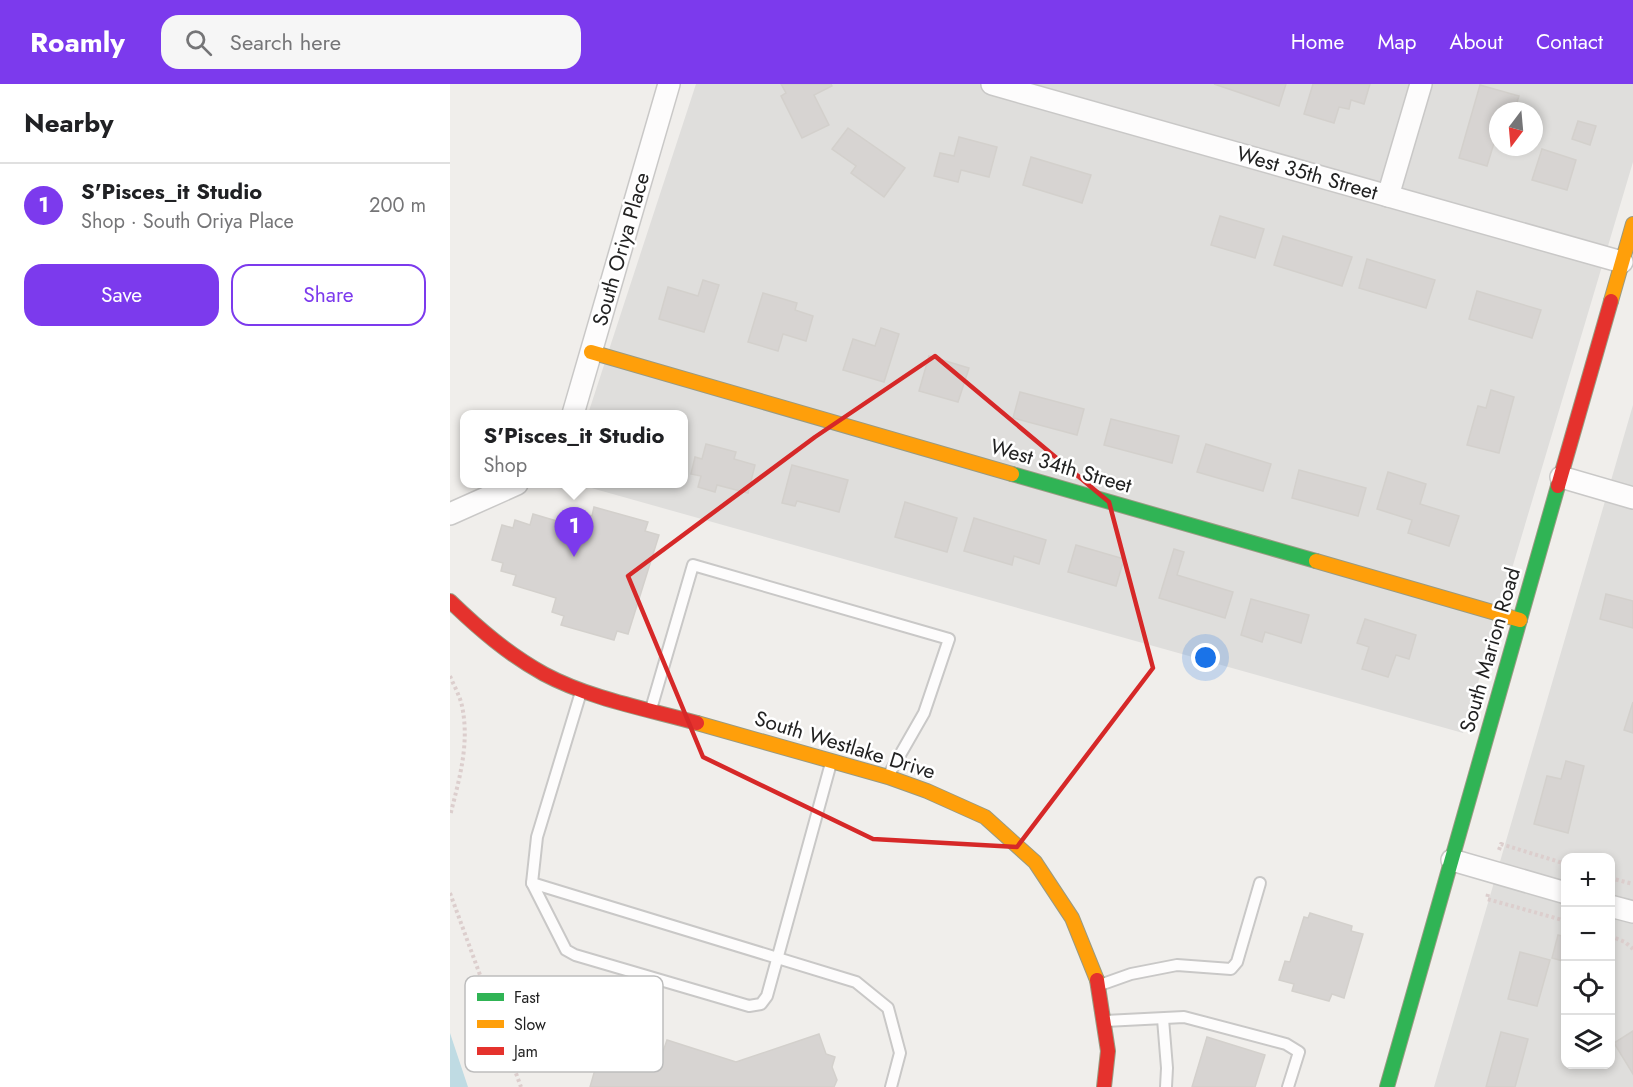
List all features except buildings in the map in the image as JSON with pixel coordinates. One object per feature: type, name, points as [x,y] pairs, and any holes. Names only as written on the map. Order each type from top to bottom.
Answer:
[{"type":"street","name":"South Oriya Place","points":[[574,410],[669,84]]},
{"type":"street","name":"West 35th Street","points":[[992,84],[1622,262]]},
{"type":"street","points":[[1388,196],[1421,84]]},
{"type":"street","name":"South Marion Road","points":[[1387,1087],[1633,224]]},
{"type":"street","name":"West 34th Street","points":[[591,352],[1520,620]]},
{"type":"street","points":[[1561,477],[1633,498]]},
{"type":"street","points":[[450,514],[506,488]]},
{"type":"street","name":"South Westlake Drive","points":[[450,601],[485,635],[545,674],[582,689],[888,777],[927,791],[985,817],[1035,862],[1072,918],[1100,985],[1108,1051],[1104,1087]]},
{"type":"street","points":[[1452,860],[1561,892]]},
{"type":"street","points":[[1615,907],[1633,912]]},
{"type":"lane","points":[[651,710],[693,565],[949,639],[924,713],[888,777]]},
{"type":"lane","points":[[582,689],[537,837],[532,883],[566,950],[575,955],[647,976]]},
{"type":"lane","points":[[663,981],[749,1006],[761,1004],[767,996],[831,761]]},
{"type":"lane","points":[[532,883],[856,982],[888,1008],[900,1053],[891,1087]]},
{"type":"lane","points":[[1100,985],[1131,974],[1177,965],[1231,969],[1237,962],[1260,883]]},
{"type":"lane","points":[[1104,1021],[1184,1017],[1286,1044],[1299,1052],[1288,1087]]},
{"type":"lane","points":[[1162,1019],[1167,1068],[1166,1087]]},
{"type":"path","points":[[450,676],[462,704],[465,734],[463,762],[450,816]]},
{"type":"path","points":[[1499,850],[1501,844],[1561,862]]},
{"type":"path","points":[[1615,879],[1633,884]]},
{"type":"path","points":[[450,893],[480,976]]},
{"type":"path","points":[[1488,894],[1487,899],[1561,920]]},
{"type":"path","points":[[1615,938],[1633,949]]},
{"type":"path","points":[[516,1072],[521,1087]]},
{"type":"highlighted area","points":[[935,356],[1109,502],[1153,668],[1017,847],[873,839],[703,757],[628,576],[815,437]]},
{"type":"shaded area","points":[[696,84],[1633,84],[1633,162],[1463,733],[591,488],[688,488],[688,410],[589,410]]},
{"type":"shaded area","points":[[1633,405],[1633,1087],[1434,1087]]},
{"type":"water","points":[[450,1033],[468,1087],[450,1087]]},
{"type":"traffic: fast","points":[[1012,474],[1316,561]]},
{"type":"traffic: fast","points":[[1387,1087],[1558,486]]},
{"type":"traffic: slow","points":[[1611,301],[1633,224]]},
{"type":"traffic: slow","points":[[591,352],[1012,474]]},
{"type":"traffic: slow","points":[[1316,561],[1520,620]]},
{"type":"traffic: slow","points":[[697,723],[888,777],[927,791],[985,817],[1035,862],[1072,918],[1097,980]]},
{"type":"traffic: jam","points":[[1558,486],[1611,301]]},
{"type":"traffic: jam","points":[[450,601],[494,641],[518,658],[562,683],[600,697],[697,723]]},
{"type":"traffic: jam","points":[[1097,980],[1108,1051],[1104,1087]]},
{"type":"place","name":"S'Pisces_it Studio","points":[[574,557]]}]
